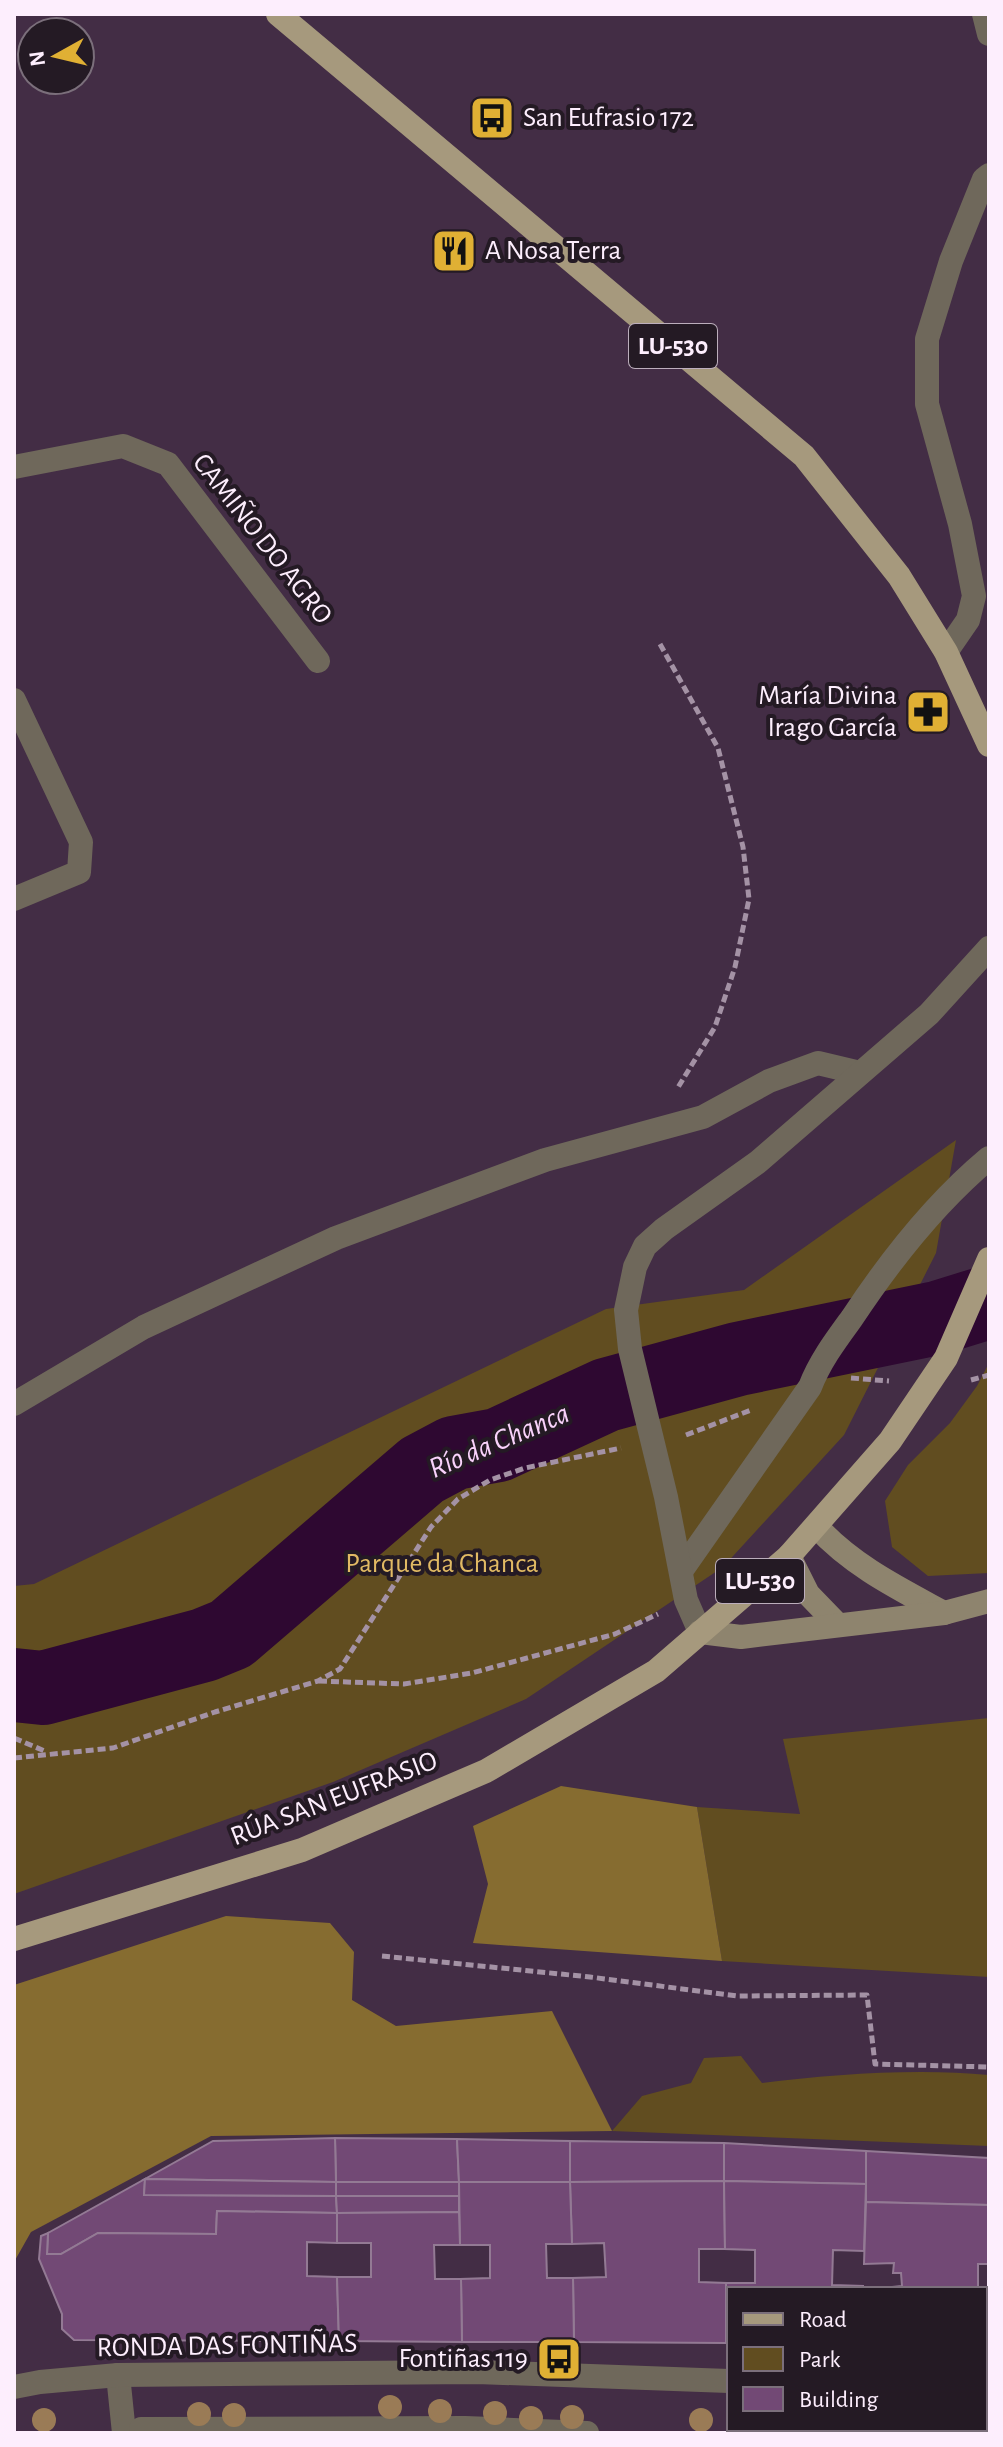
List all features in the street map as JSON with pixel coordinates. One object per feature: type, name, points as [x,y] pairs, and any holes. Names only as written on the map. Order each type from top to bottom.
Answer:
[{"type":"main road","name":"LU-530","points":[[278,14],[804,456],[899,576],[946,652],[989,745]]},
{"type":"main road","name":"LU-530","points":[[700,1632],[789,1556],[895,1434],[946,1358],[989,1259]]},
{"type":"main road","name":"RÚA SAN EUFRASIO","points":[[14,1939],[302,1850],[486,1771],[656,1671],[700,1632]]},
{"type":"street","points":[[984,14],[989,34]]},
{"type":"street","points":[[946,652],[968,620],[974,596],[960,524],[927,404],[927,339],[951,261],[984,179],[989,175]]},
{"type":"street","name":"CAMIÑO DO AGRO","points":[[14,467],[123,446],[168,464],[318,661]]},
{"type":"street","points":[[14,700],[81,842],[79,872],[14,899]]},
{"type":"street","points":[[989,948],[929,1014],[758,1162],[645,1246],[635,1267],[626,1310],[630,1349],[666,1497],[686,1600],[700,1632],[741,1637],[944,1613],[989,1601]]},
{"type":"street","points":[[14,1404],[144,1327],[336,1238],[545,1160],[703,1117],[769,1081],[818,1063],[860,1073]]},
{"type":"street","points":[[681,1571],[882,1272],[957,1184],[989,1158]]},
{"type":"street","points":[[817,1527],[867,1571],[944,1613]]},
{"type":"street","points":[[789,1556],[808,1594],[838,1625]]},
{"type":"street","name":"RONDA DAS FONTIÑAS","points":[[14,2387],[118,2375],[477,2372],[727,2381]]},
{"type":"street","points":[[118,2375],[132,2431],[465,2428],[587,2433]]},
{"type":"path","points":[[660,644],[718,748],[743,847],[749,899],[735,967],[715,1027],[673,1095],[663,1127]]},
{"type":"path","points":[[957,1380],[989,1375]]},
{"type":"path","points":[[814,1377],[898,1381]]},
{"type":"path","points":[[678,1436],[694,1433],[752,1410]]},
{"type":"path","points":[[14,1758],[113,1748],[215,1712],[318,1681],[340,1669],[431,1527],[458,1499],[490,1480],[525,1468],[632,1446]]},
{"type":"path","points":[[318,1681],[404,1684],[472,1673],[615,1634],[686,1600]]},
{"type":"path","points":[[14,1738],[48,1753]]},
{"type":"path","points":[[382,1956],[590,1977],[737,1996],[867,1995],[875,2064],[989,2067]]},
{"type":"green space","name":"Parque da Chanca","points":[[956,1140],[936,1253],[844,1435],[723,1567],[526,1699],[333,1782],[14,1894],[14,1586],[34,1584],[606,1309],[744,1290]]},
{"type":"green space","points":[[989,1363],[989,1573],[928,1576],[892,1547],[885,1501],[908,1465],[950,1423],[977,1386]]},
{"type":"green space","points":[[989,1718],[989,1977],[722,1961],[697,1807],[800,1814],[783,1739]]},
{"type":"green space","points":[[741,2056],[762,2083],[876,2073],[989,2075],[989,2146],[612,2131],[642,2096],[691,2083],[704,2058]]},
{"type":"shaded area","points":[[561,1786],[697,1807],[722,1961],[473,1943],[488,1884],[473,1826]]},
{"type":"shaded area","points":[[226,1916],[330,1923],[354,1952],[352,2000],[396,2026],[552,2011],[612,2131],[211,2136],[31,2232],[14,2262],[14,1985]]},
{"type":"building","points":[[335,2138],[457,2139],[459,2182],[336,2182]]},
{"type":"building","points":[[335,2138],[336,2182],[145,2179],[213,2141]]},
{"type":"building","points":[[457,2139],[570,2141],[570,2182],[459,2182]]},
{"type":"building","points":[[570,2141],[724,2143],[724,2181],[570,2182]]},
{"type":"building","points":[[724,2143],[866,2151],[866,2184],[724,2181]]},
{"type":"building","points":[[866,2151],[989,2158],[989,2205],[866,2202]]},
{"type":"building","points":[[145,2179],[144,2195],[336,2196],[337,2213],[217,2211],[216,2234],[98,2233],[61,2254],[47,2254],[48,2233]]},
{"type":"building","points":[[145,2179],[336,2182],[336,2196],[144,2195]]},
{"type":"building","points":[[724,2181],[725,2249],[699,2249],[699,2282],[726,2283],[726,2343],[574,2342],[573,2278],[606,2277],[604,2243],[572,2244],[570,2182]]},
{"type":"building","points":[[724,2181],[866,2184],[864,2251],[833,2250],[832,2285],[863,2287],[727,2287],[727,2343],[726,2283],[755,2283],[755,2250],[725,2249]]},
{"type":"building","points":[[336,2182],[459,2182],[459,2196],[336,2196]]},
{"type":"building","points":[[459,2182],[570,2182],[572,2244],[546,2244],[547,2278],[573,2278],[574,2342],[462,2342],[461,2279],[490,2278],[490,2245],[460,2245]]},
{"type":"building","points":[[336,2196],[459,2196],[459,2212],[337,2213]]},
{"type":"building","points":[[866,2202],[989,2205],[989,2264],[978,2264],[978,2287],[893,2287],[902,2286],[901,2273],[893,2273],[894,2263],[864,2264]]},
{"type":"building","points":[[217,2211],[337,2213],[337,2243],[307,2242],[307,2276],[337,2277],[339,2341],[74,2340],[62,2329],[62,2314],[39,2259],[41,2236],[48,2233],[47,2254],[61,2254],[98,2233],[216,2234]]},
{"type":"building","points":[[459,2212],[460,2245],[434,2245],[435,2279],[461,2279],[462,2342],[339,2341],[337,2277],[371,2277],[371,2243],[337,2243],[337,2213]]},
{"type":"building","points":[[987,2295],[989,2295],[987,2348]]},
{"type":"waterway","name":"Río da Chanca","points":[[14,1685],[43,1688],[204,1645],[231,1634],[422,1470],[454,1453],[498,1445],[606,1395],[738,1359],[937,1318],[989,1302]]},
{"type":"place","name":"San Eufrasio 172","points":[[492,118]]},
{"type":"place","name":"A Nosa Terra","points":[[454,251]]},
{"type":"place","name":"María Divina Irago García","points":[[928,712]]},
{"type":"place","name":"Fontiñas 119","points":[[559,2359]]}]
